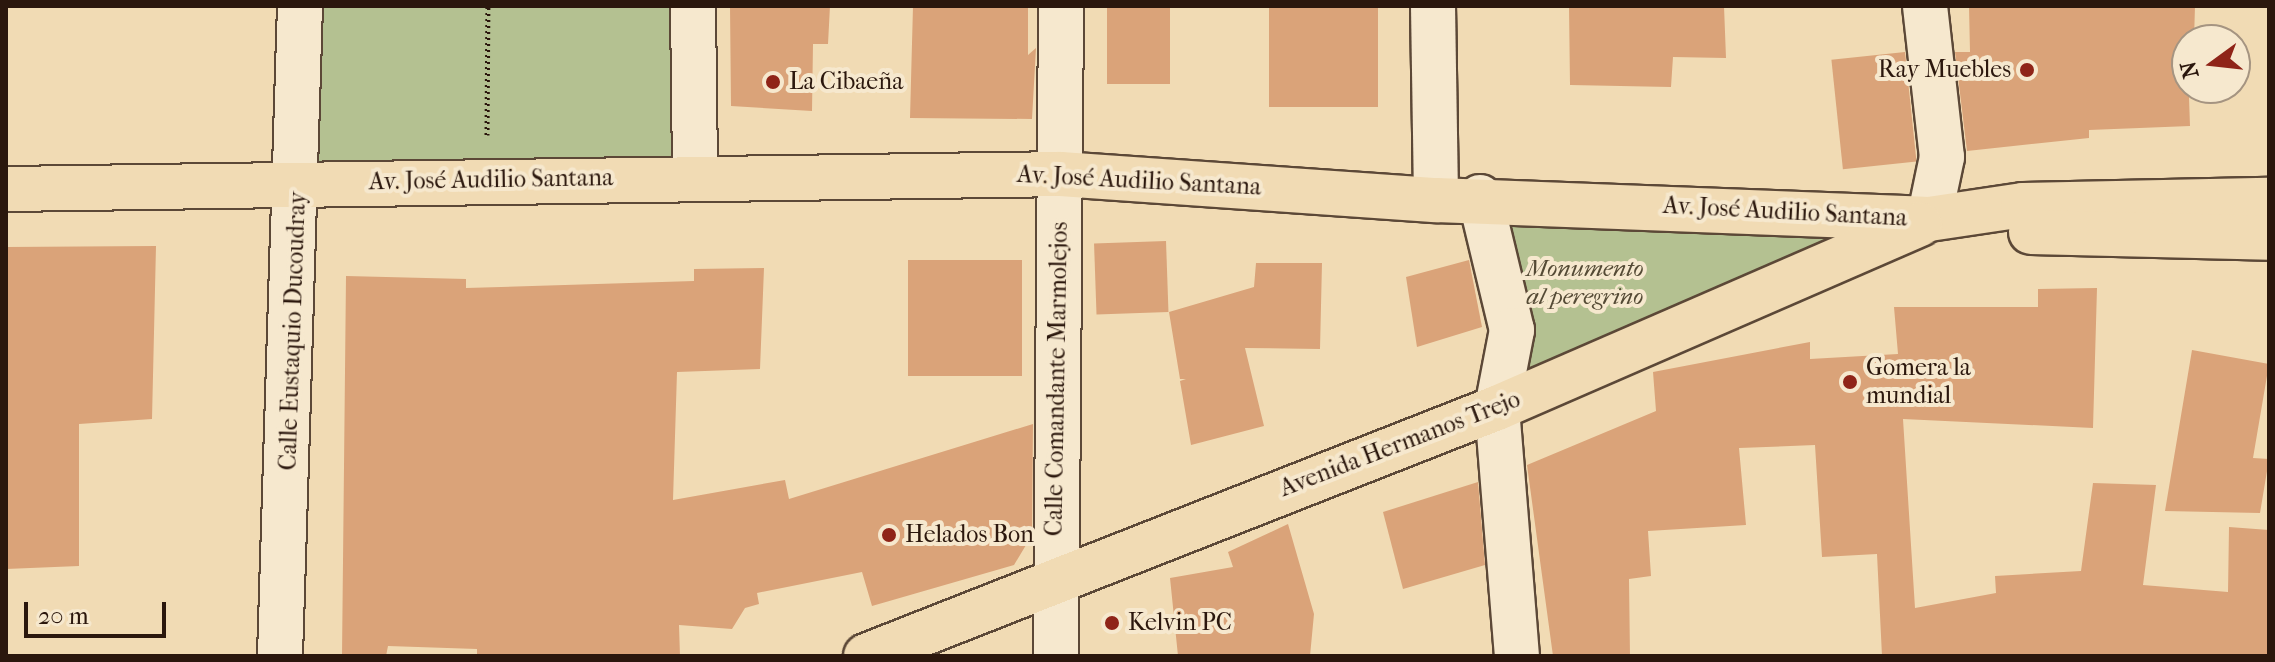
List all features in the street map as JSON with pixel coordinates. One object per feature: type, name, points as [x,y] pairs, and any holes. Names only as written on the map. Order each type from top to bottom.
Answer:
[{"type":"main road","name":"Av. José Audilio Santana","points":[[6,189],[300,182],[1061,174],[1436,200],[1480,197],[1929,219],[2023,205],[2269,200]]},
{"type":"main road","points":[[1929,219],[2040,233],[2269,238]]},
{"type":"main road","name":"Avenida Hermanos Trejo","points":[[866,656],[1054,579],[1497,408],[1929,219]]},
{"type":"street","name":"Calle Eustaquio Ducoudray","points":[[280,656],[300,182],[300,6]]},
{"type":"street","points":[[693,6],[695,178]]},
{"type":"street","name":"Calle Comandante Marmolejos","points":[[1056,656],[1054,579],[1061,6]]},
{"type":"street","points":[[1433,6],[1436,200]]},
{"type":"street","points":[[1925,6],[1942,157],[1929,219]]},
{"type":"street","points":[[1480,197],[1512,330],[1497,408],[1517,656]]},
{"type":"path","points":[[487,180],[488,6]]},
{"type":"green space","points":[[300,6],[693,6],[693,182],[300,182]]},
{"type":"green space","name":"Monumento al peregrino","points":[[1480,197],[1929,219],[1497,408]]},
{"type":"building","points":[[730,6],[830,6],[828,44],[813,44],[812,111],[731,106]]},
{"type":"building","points":[[913,6],[1028,6],[1028,55],[1036,48],[1032,119],[910,118]]},
{"type":"building","points":[[1107,6],[1170,6],[1170,84],[1107,84]]},
{"type":"building","points":[[1269,6],[1378,6],[1378,107],[1269,107]]},
{"type":"building","points":[[1569,6],[1724,6],[1726,58],[1673,57],[1671,87],[1570,85]]},
{"type":"building","points":[[1969,6],[2195,6],[2194,24],[2171,24],[2171,104],[2189,104],[2190,126],[2089,130],[2089,138],[1967,151],[1955,52],[1970,52]]},
{"type":"building","points":[[1905,52],[1916,161],[1843,169],[1831,60]]},
{"type":"building","points":[[1166,241],[1168,312],[1097,314],[1094,244]]},
{"type":"building","points":[[156,246],[152,419],[79,424],[79,566],[6,569],[6,247]]},
{"type":"building","points":[[908,260],[1022,260],[1022,376],[908,376]]},
{"type":"building","points":[[1469,260],[1482,327],[1417,347],[1406,277]]},
{"type":"building","points":[[1256,263],[1322,263],[1320,349],[1245,348],[1264,426],[1191,445],[1180,381],[1186,379],[1180,379],[1169,312],[1254,287]]},
{"type":"building","points":[[764,268],[760,369],[677,372],[673,500],[785,480],[789,499],[1033,424],[1032,535],[1014,565],[872,606],[862,572],[757,593],[759,604],[745,608],[732,629],[679,625],[680,656],[477,656],[477,649],[388,646],[386,656],[342,656],[346,276],[466,279],[466,288],[694,281],[694,269]]},
{"type":"building","points":[[2097,288],[2093,428],[1903,419],[1915,608],[1996,593],[1995,576],[2081,571],[2093,483],[2156,485],[2143,585],[2228,592],[2229,527],[2269,530],[2269,656],[1882,656],[1877,554],[1822,557],[1815,445],[1739,448],[1746,525],[1648,531],[1651,576],[1629,579],[1630,656],[1553,656],[1527,465],[1656,411],[1653,372],[1810,342],[1810,359],[1898,354],[1894,307],[2038,307],[2038,289]]},
{"type":"building","points":[[2192,350],[2269,364],[2253,458],[2269,459],[2260,513],[2165,511]]},
{"type":"building","points":[[1478,482],[1485,565],[1403,589],[1383,512]]},
{"type":"building","points":[[1288,524],[1314,614],[1310,656],[1178,656],[1170,578],[1233,567],[1228,552]]},
{"type":"place","name":"Ray Muebles","points":[[2027,70]]},
{"type":"place","name":"La Cibaeña","points":[[773,82]]},
{"type":"place","name":"Gomera la mundial","points":[[1850,382]]},
{"type":"place","name":"Helados Bon","points":[[889,535]]},
{"type":"place","name":"Kelvin PC","points":[[1112,623]]}]
